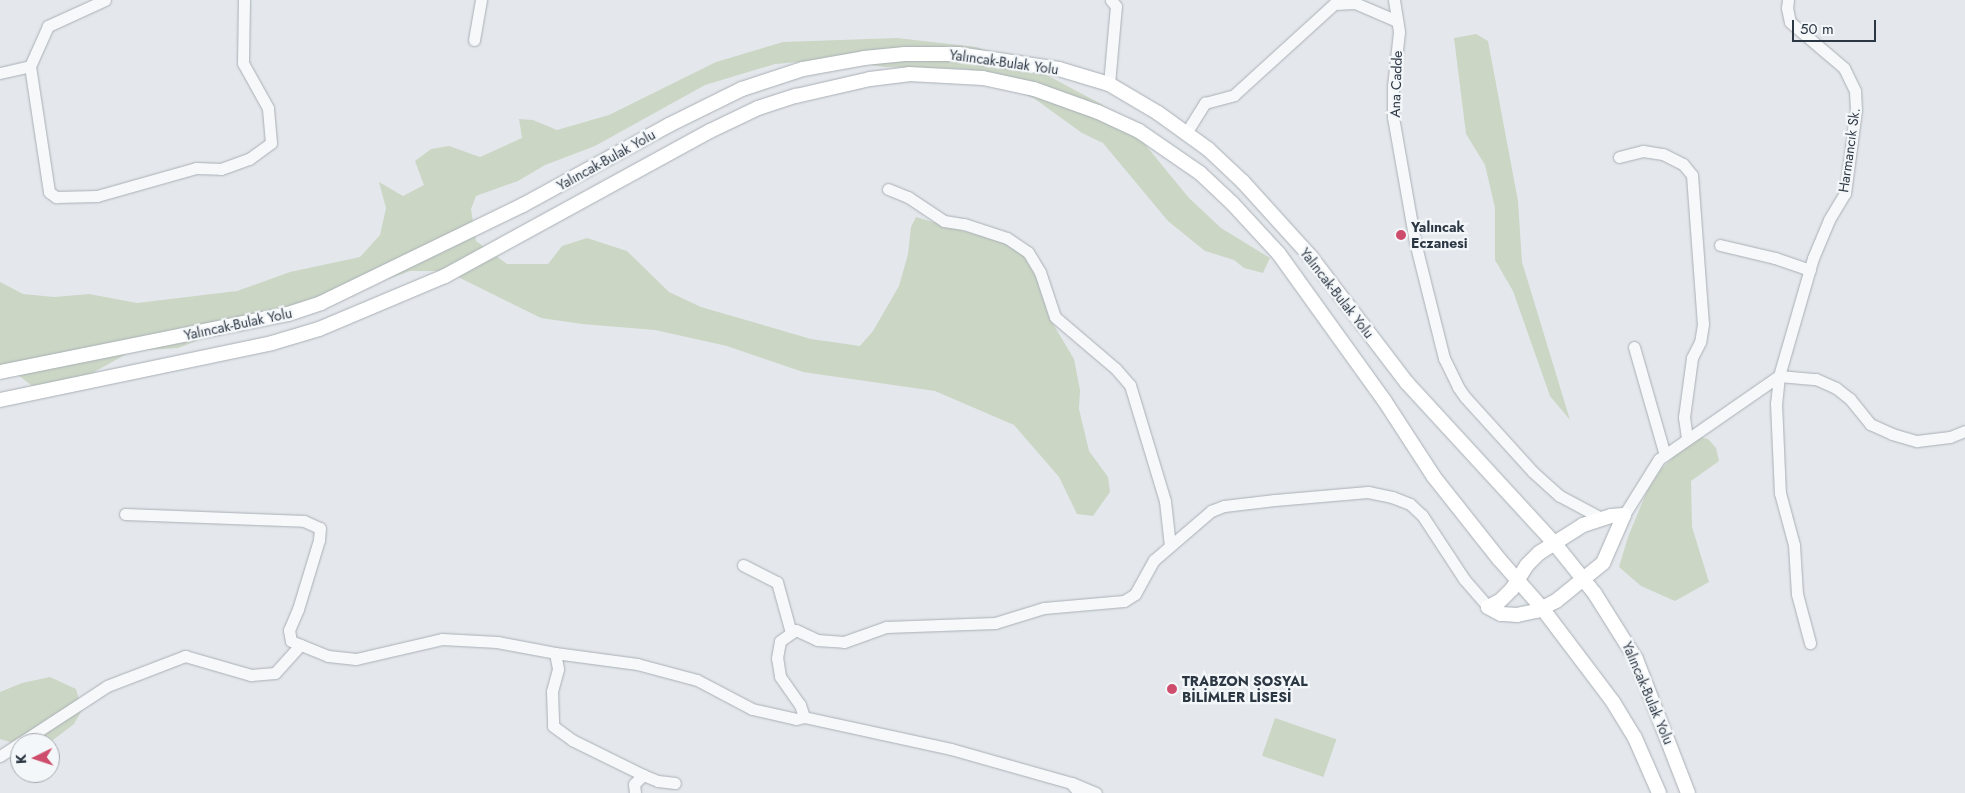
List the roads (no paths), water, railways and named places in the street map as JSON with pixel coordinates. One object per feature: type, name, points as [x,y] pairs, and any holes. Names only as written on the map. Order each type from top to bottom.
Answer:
[{"type":"main road","name":"Yalıncak-Bulak Yolu","points":[[0,372],[269,318],[321,303],[523,205],[669,125],[742,89],[803,69],[864,58],[905,54],[958,54],[1059,69],[1109,84],[1158,113],[1208,149],[1243,182],[1311,257],[1407,382],[1555,544],[1583,578],[1636,659],[1688,793]]},
{"type":"main road","name":"Yalıncak-Bulak Yolu","points":[[0,400],[272,343],[319,329],[445,276],[710,131],[758,108],[796,96],[870,79],[909,74],[983,78],[1034,90],[1098,112],[1131,127],[1200,173],[1228,198],[1279,254],[1384,400],[1434,477],[1542,608],[1613,702],[1635,738],[1659,793]]},
{"type":"main road","points":[[1624,515],[1604,563],[1583,578],[1564,596],[1542,608],[1509,615],[1495,612],[1488,607],[1500,601],[1518,581],[1532,559],[1583,525],[1601,518],[1624,515]]},
{"type":"street","points":[[105,0],[48,26],[30,66],[48,192],[56,197],[97,196],[196,168],[221,169],[249,159],[271,143],[268,108],[243,63],[244,0]]},
{"type":"street","points":[[474,40],[481,0]]},
{"type":"street","points":[[1109,84],[1116,6],[1112,0]]},
{"type":"street","name":"Ana Cadde","points":[[1394,0],[1399,32],[1393,86],[1393,117],[1415,242],[1444,358],[1458,387],[1548,487],[1601,518]]},
{"type":"street","name":"Harmancık Sk.","points":[[1788,0],[1787,8],[1790,22],[1844,68],[1855,91],[1856,110],[1845,193],[1829,220],[1810,270],[1779,376],[1775,426],[1780,493],[1794,545],[1797,594],[1810,643]]},
{"type":"street","points":[[1186,133],[1205,104],[1234,95],[1334,4],[1355,3],[1397,21]]},
{"type":"street","points":[[0,73],[30,66]]},
{"type":"street","points":[[1619,157],[1643,152],[1663,154],[1683,164],[1692,175],[1703,324],[1700,342],[1695,350],[1691,368],[1684,417],[1687,438]]},
{"type":"street","points":[[888,189],[908,197],[944,221],[964,224],[1007,238],[1028,252],[1040,272],[1055,316],[1116,369],[1130,386],[1164,501],[1170,546]]},
{"type":"street","points":[[1720,245],[1775,258],[1810,270]]},
{"type":"street","points":[[1634,347],[1665,454]]},
{"type":"street","points":[[1624,515],[1650,472],[1665,454],[1779,376],[1816,379],[1836,388],[1850,399],[1870,424],[1892,434],[1917,441],[1950,437],[1965,431]]},
{"type":"street","points":[[804,717],[800,705],[780,676],[777,658],[780,641],[796,630],[817,640],[844,642],[886,627],[995,623],[1044,608],[1124,601],[1135,594],[1154,560],[1211,511],[1224,506],[1368,492],[1392,497],[1410,504],[1431,528],[1464,580],[1488,607]]},
{"type":"street","points":[[125,514],[304,520],[320,528],[319,540],[298,609],[288,630],[291,641],[328,656],[356,659],[442,639],[497,642],[646,667],[697,680],[752,709],[796,719],[804,717],[952,749],[1071,783],[1096,793]]},
{"type":"street","points":[[743,566],[777,582],[791,633]]},
{"type":"street","points":[[35,733],[106,686],[184,656],[251,675],[275,673],[300,645]]},
{"type":"street","points":[[555,653],[558,669],[552,691],[553,726],[572,740],[644,775],[658,781],[675,783]]},
{"type":"street","points":[[635,793],[634,784],[644,775]]},
{"type":"street","points":[[1071,783],[1079,793]]},
{"type":"place","name":"Yalıncak Eczanesi","points":[[1401,235]]},
{"type":"place","name":"TRABZON SOSYAL BİLİMLER LİSESİ","points":[[1172,689]]}]
